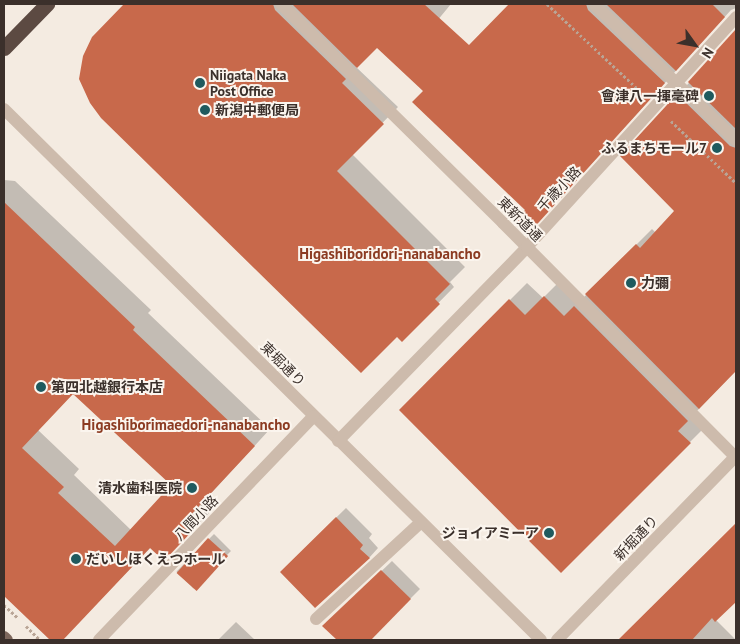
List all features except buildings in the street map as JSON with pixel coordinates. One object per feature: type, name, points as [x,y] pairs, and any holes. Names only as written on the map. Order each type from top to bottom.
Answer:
[{"type":"highway","points":[[4,48],[47,4]]},
{"type":"main road","points":[[4,637],[7,640]]},
{"type":"street","name":"東新道通","points":[[281,4],[527,246],[736,457]]},
{"type":"street","points":[[594,4],[736,140]]},
{"type":"street","name":"千歳小路","points":[[338,441],[527,246],[736,17]]},
{"type":"street","name":"東堀通り","points":[[4,109],[541,640]]},
{"type":"street","name":"八間小路","points":[[99,640],[314,416]]},
{"type":"street","name":"新堀通り","points":[[557,640],[736,457]]},
{"type":"street","points":[[316,618],[421,522]]},
{"type":"place","name":"Niigata Naka Post Office","points":[[200,83]]},
{"type":"place","name":"會津八一揮毫碑","points":[[709,96]]},
{"type":"place","name":"新潟中郵便局","points":[[205,110]]},
{"type":"place","name":"ふるまちモール7","points":[[717,148]]},
{"type":"place","name":"力彌","points":[[631,283]]},
{"type":"place","name":"第四北越銀行本店","points":[[41,387]]},
{"type":"place","name":"清水歯科医院","points":[[192,488]]},
{"type":"place","name":"ジョイアミーア","points":[[549,533]]},
{"type":"place","name":"だいしほくえつホール","points":[[76,559]]},
{"type":"district","name":"Higashiboridori-nanabancho","points":[[390,254]]},
{"type":"district","name":"Higashiborimaedori-nanabancho","points":[[186,425]]}]
